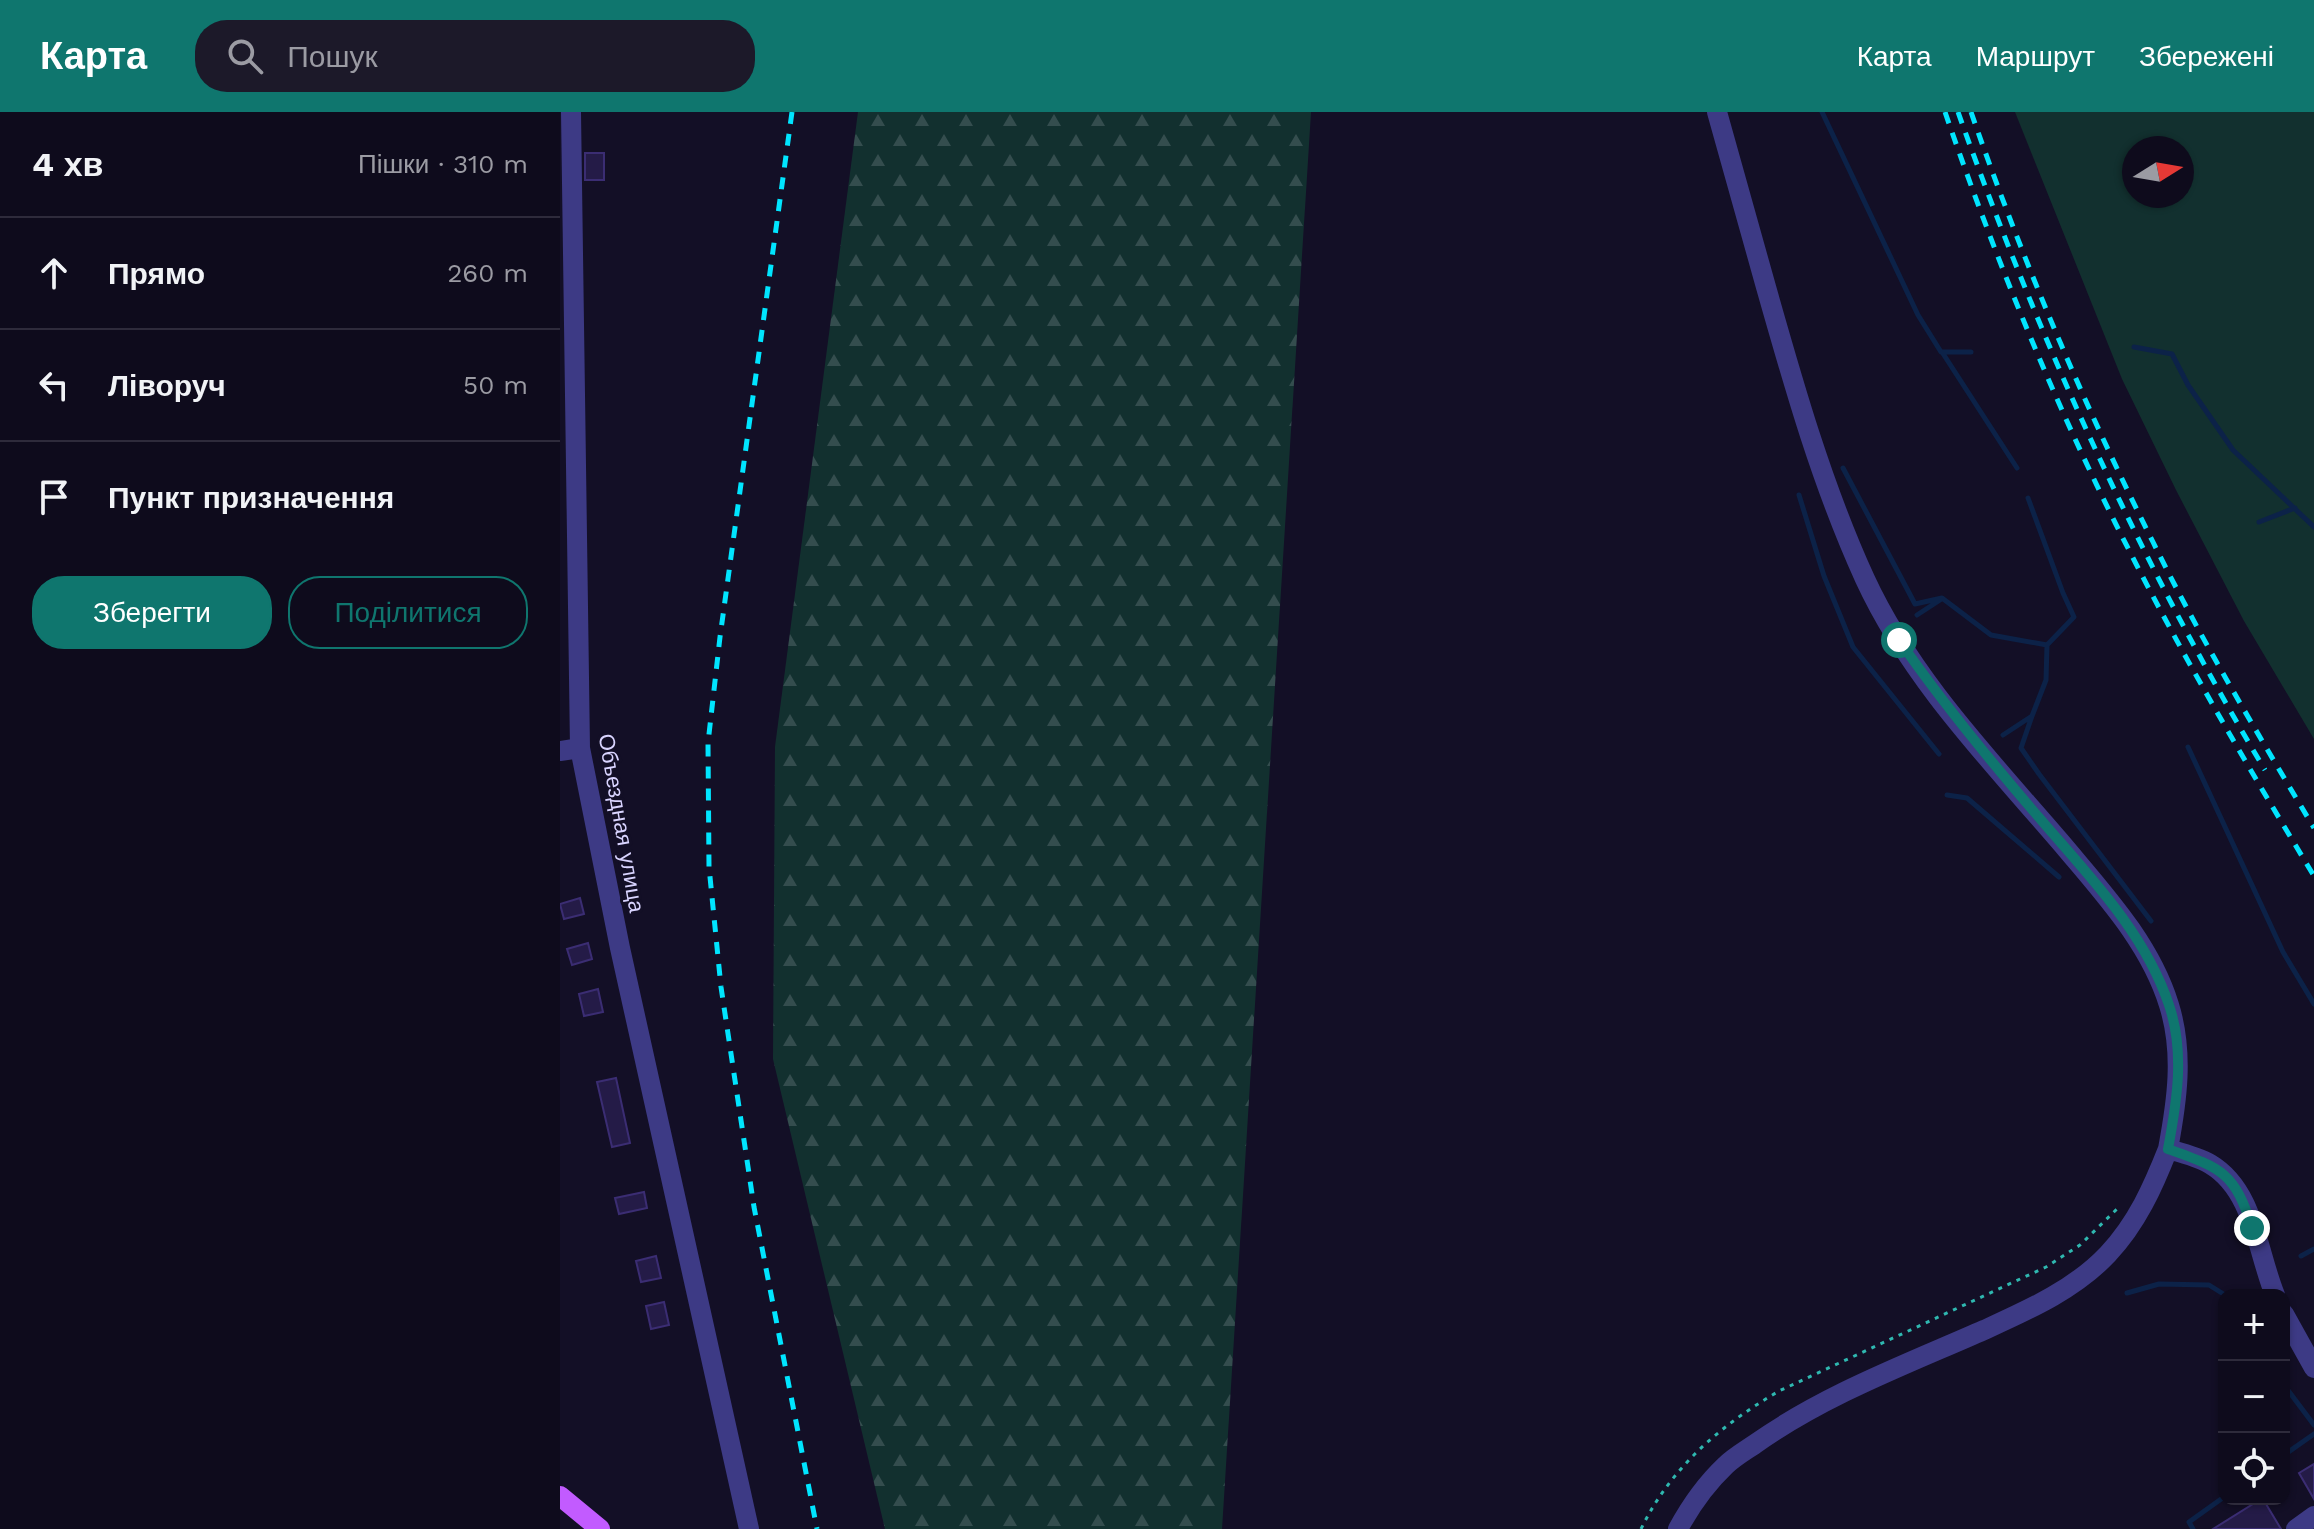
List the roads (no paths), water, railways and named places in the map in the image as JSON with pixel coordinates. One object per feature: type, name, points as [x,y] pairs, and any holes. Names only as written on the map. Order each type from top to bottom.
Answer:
[{"type":"main road","points":[[560,1496],[600,1529]]},
{"type":"street","name":"Объездная улица","points":[[571,112],[566,347],[570,749],[620,948],[749,1529]]},
{"type":"street","points":[[1678,1529],[1689,1509],[1726,1465],[1784,1423],[1860,1385],[2045,1302],[2106,1256],[2128,1231],[2150,1194],[2168,1149],[2176,1111],[2178,1062],[2177,1038],[2170,1006],[2156,971],[2123,918],[1933,690],[1899,640],[1866,581],[1808,436],[1717,112]]},
{"type":"street","points":[[2168,1149],[2208,1163],[2231,1180],[2245,1204],[2273,1289]]},
{"type":"street","points":[[2290,1325],[2314,1368]]},
{"type":"street","points":[[2296,1529],[2314,1516]]},
{"type":"waterway","points":[[1822,112],[1918,315],[1941,352],[1971,352]]},
{"type":"waterway","points":[[2134,347],[2172,354],[2188,385],[2233,450],[2314,527]]},
{"type":"waterway","points":[[1942,352],[2017,468]]},
{"type":"waterway","points":[[1843,468],[1915,604],[1942,598],[1991,635],[2047,645],[2074,617],[2028,498]]},
{"type":"waterway","points":[[1799,495],[1824,576],[1853,647],[1939,754]]},
{"type":"waterway","points":[[2259,522],[2295,508]]},
{"type":"waterway","points":[[1917,615],[1940,600]]},
{"type":"waterway","points":[[2003,735],[2032,716],[2046,680],[2047,645]]},
{"type":"waterway","points":[[2032,716],[2021,748],[2151,921]]},
{"type":"waterway","points":[[2188,747],[2283,952],[2314,1004]]},
{"type":"waterway","points":[[1947,795],[1967,798],[2059,877]]},
{"type":"waterway","points":[[2301,1256],[2314,1249]]},
{"type":"waterway","points":[[2127,1293],[2159,1284],[2209,1285],[2218,1291]]},
{"type":"waterway","points":[[2290,1393],[2314,1425]]},
{"type":"waterway","points":[[2290,1451],[2314,1434]]},
{"type":"waterway","points":[[2193,1529],[2189,1522],[2218,1501]]},
{"type":"railway","points":[[792,112],[708,743],[709,867],[721,987],[754,1207],[817,1529]]},
{"type":"railway","points":[[1945,112],[2030,336],[2104,500],[2197,676],[2314,876]]},
{"type":"railway","points":[[1958,112],[2023,282],[2095,448],[2175,611],[2265,770]]},
{"type":"railway","points":[[1971,112],[2033,276],[2127,490],[2210,651],[2314,828]]}]
